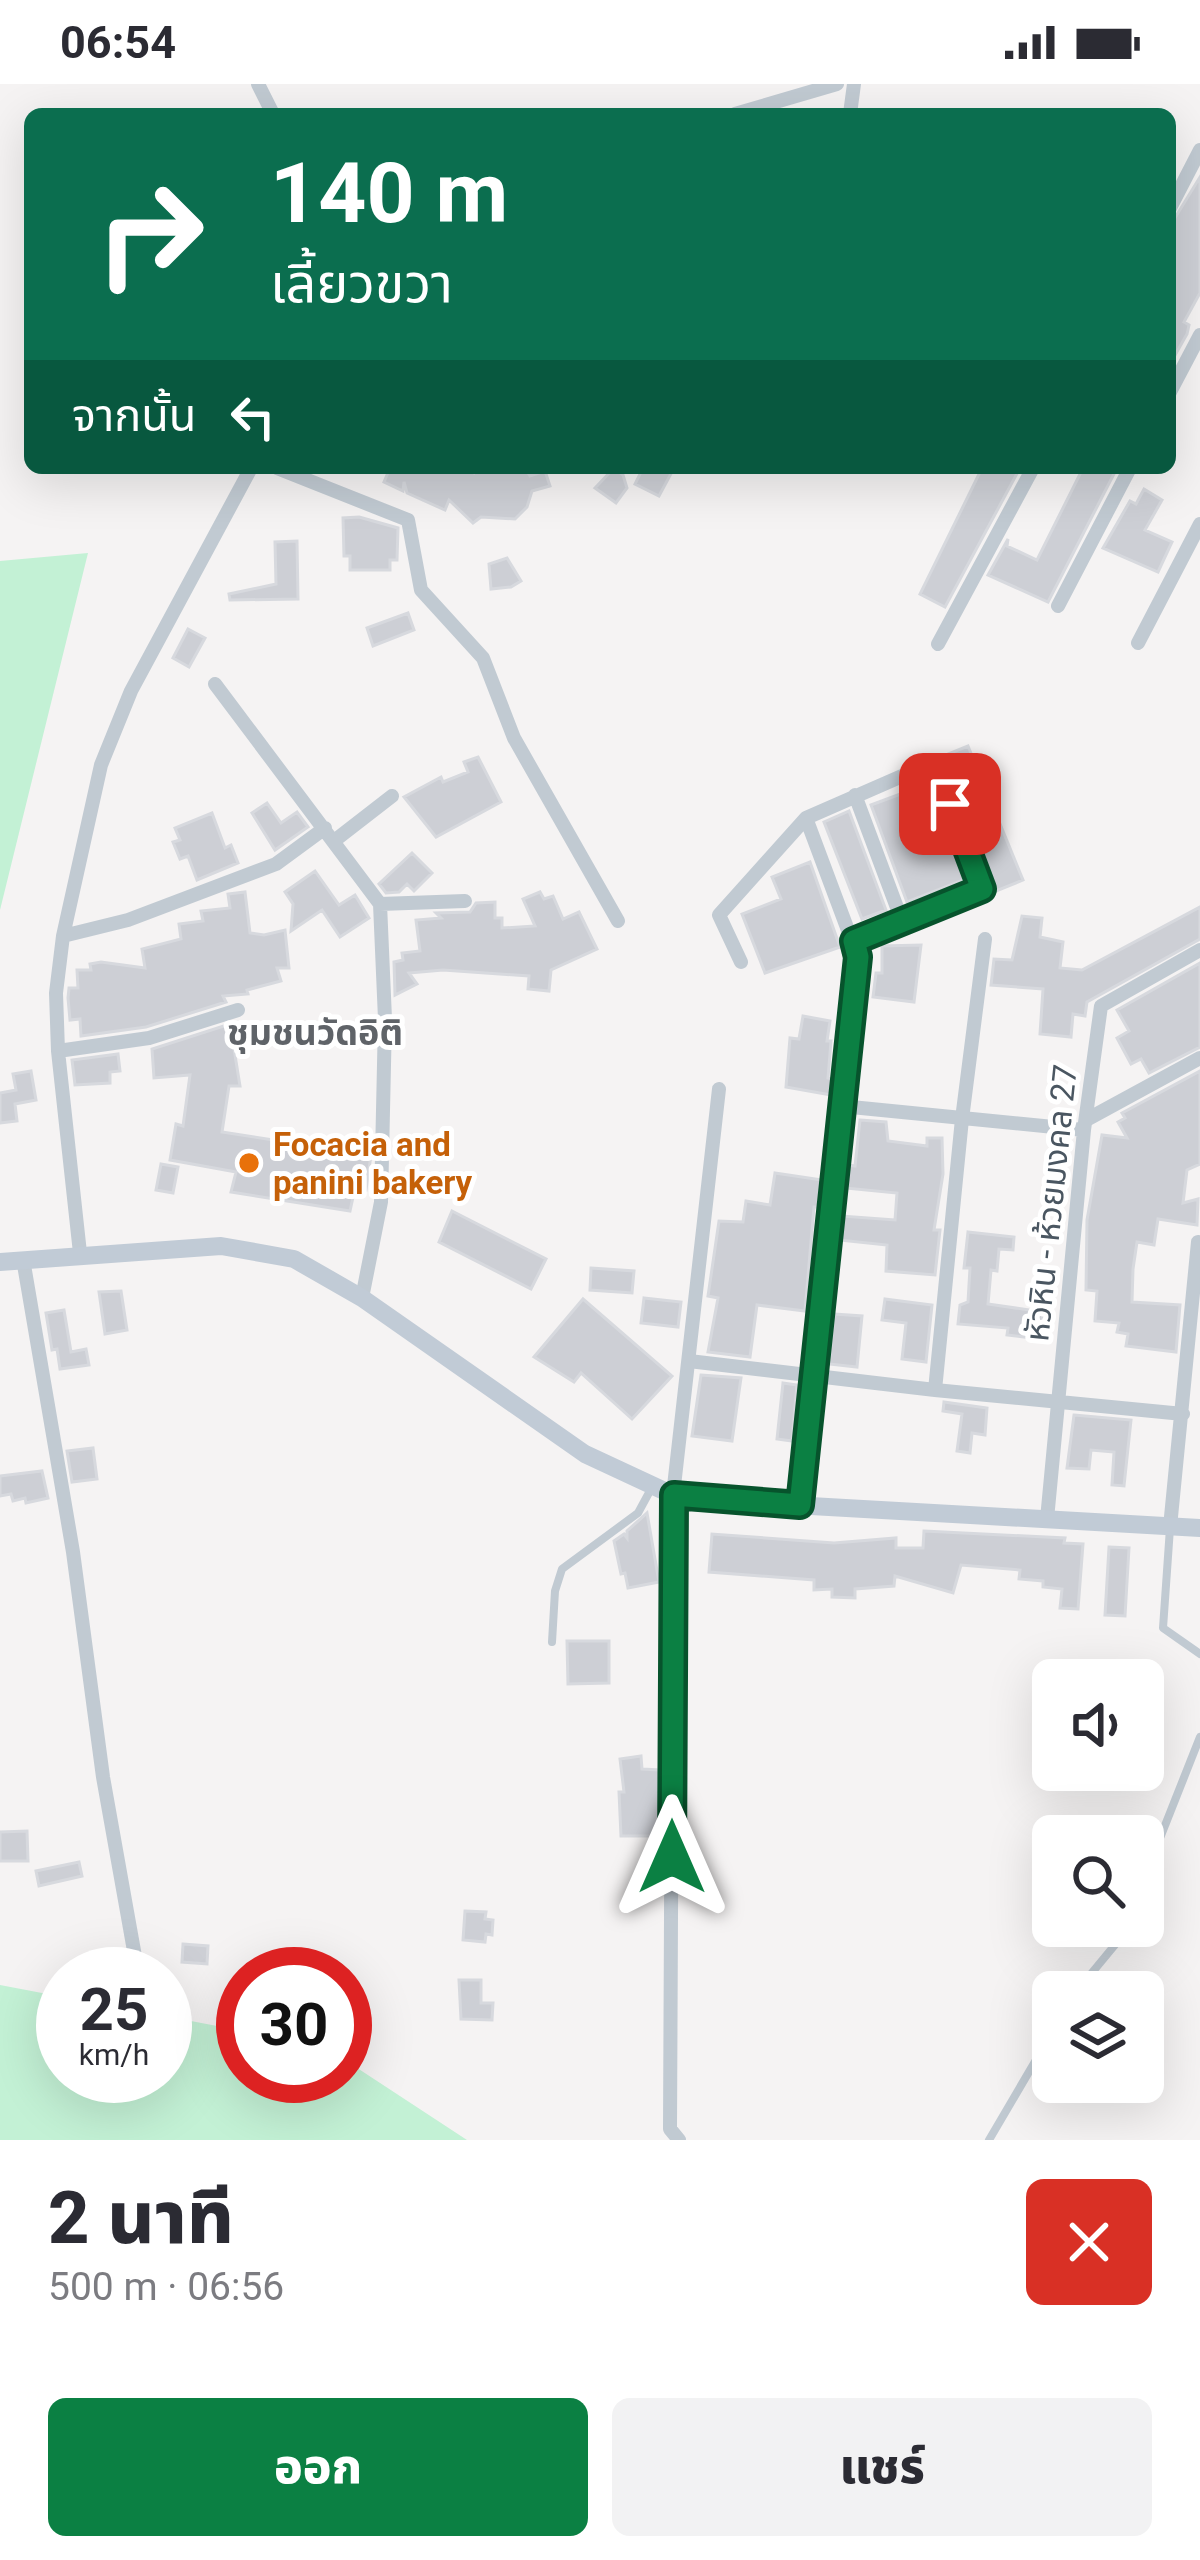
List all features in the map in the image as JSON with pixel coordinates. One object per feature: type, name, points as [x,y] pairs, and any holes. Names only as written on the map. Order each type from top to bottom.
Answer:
[{"type":"main road","points":[[0,1262],[221,1246],[294,1259],[362,1298],[585,1454],[674,1495],[1200,1528]]},
{"type":"street","points":[[755,108],[837,84]]},
{"type":"street","points":[[1176,196],[1200,150]]},
{"type":"street","points":[[1176,380],[1200,334]]},
{"type":"street","points":[[80,1253],[58,1051],[56,993],[63,936],[101,765],[130,691],[247,474]]},
{"type":"street","points":[[292,474],[408,520],[421,590],[484,658],[514,737],[618,921]]},
{"type":"street","points":[[938,644],[1031,474]]},
{"type":"street","points":[[1058,606],[1127,474]]},
{"type":"street","points":[[1138,643],[1200,524]]},
{"type":"street","points":[[215,684],[380,904],[385,1019],[381,1202],[362,1298]]},
{"type":"street","points":[[741,962],[719,915],[806,818],[934,762],[982,889],[902,921],[856,949]]},
{"type":"street","points":[[855,795],[902,921]]},
{"type":"street","points":[[63,936],[128,920],[276,864],[392,796]]},
{"type":"street","points":[[800,1505],[856,949],[806,818]]},
{"type":"street","points":[[380,904],[466,901]]},
{"type":"street","points":[[935,1390],[962,1119],[986,939]]},
{"type":"street","name":"หัวหิน - ห้วยมงคล 27","points":[[1047,1519],[1101,1006],[1200,950]]},
{"type":"street","points":[[58,1051],[149,1038],[238,1010]]},
{"type":"street","points":[[841,1106],[1085,1125],[1200,1058]]},
{"type":"street","points":[[679,2140],[670,2129],[674,1495],[719,1089]]},
{"type":"street","points":[[1170,1527],[1198,1242]]},
{"type":"street","points":[[23,1259],[133,1947]]},
{"type":"street","points":[[689,1361],[1183,1414]]},
{"type":"lane","points":[[552,1642],[555,1591],[562,1569],[638,1513],[651,1487]]},
{"type":"lane","points":[[1170,1527],[1163,1628],[1200,1654]]},
{"type":"lane","points":[[1164,1828],[1200,1737]]},
{"type":"lane","points":[[1093,1971],[1113,1947]]},
{"type":"lane","points":[[988,2140],[1032,2066]]},
{"type":"green space","points":[[88,553],[0,910],[0,561]]},
{"type":"green space","points":[[0,1985],[36,1992],[36,2103],[192,2103],[192,2021],[216,2026],[216,2103],[372,2103],[372,2078],[467,2140],[0,2140]]},
{"type":"building","points":[[1200,177],[1200,293],[1184,322],[1189,325],[1187,334],[1176,353],[1176,216]]},
{"type":"building","points":[[387,474],[546,474],[550,486],[532,491],[527,507],[515,519],[481,517],[473,523],[449,500],[445,510],[407,493],[404,482],[403,491],[384,482]]},
{"type":"building","points":[[608,474],[622,474],[627,488],[616,503],[595,488]]},
{"type":"building","points":[[640,474],[671,474],[659,496],[635,484]]},
{"type":"building","points":[[979,474],[1017,474],[945,607],[920,594]]},
{"type":"building","points":[[1080,474],[1114,474],[1048,602],[988,575],[1008,539],[1007,546],[1037,560]]},
{"type":"building","points":[[1144,489],[1162,500],[1145,530],[1172,542],[1158,572],[1103,548],[1130,501],[1136,504]]},
{"type":"building","points":[[359,517],[398,528],[397,560],[390,560],[390,570],[350,570],[350,556],[344,556],[343,518]]},
{"type":"building","points":[[297,541],[298,599],[230,600],[229,594],[276,584],[275,542]]},
{"type":"building","points":[[507,558],[521,581],[491,589],[489,564]]},
{"type":"building","points":[[408,613],[414,630],[373,646],[367,628]]},
{"type":"building","points":[[188,629],[205,638],[189,667],[173,658]]},
{"type":"building","points":[[968,746],[1023,880],[996,891],[943,756]]},
{"type":"building","points":[[478,757],[501,802],[436,837],[404,797],[441,777],[443,782],[468,772],[464,762]]},
{"type":"building","points":[[930,783],[966,879],[907,902],[871,805]]},
{"type":"building","points":[[267,803],[281,823],[297,812],[308,827],[275,850],[252,813]]},
{"type":"building","points":[[849,811],[886,910],[862,919],[824,822]]},
{"type":"building","points":[[212,813],[225,848],[231,845],[238,863],[197,880],[188,856],[180,859],[173,842],[180,840],[175,828]]},
{"type":"building","points":[[412,853],[432,873],[414,891],[407,884],[399,892],[386,893],[379,884]]},
{"type":"building","points":[[810,862],[840,947],[765,973],[742,914],[781,899],[772,877]]},
{"type":"building","points":[[315,871],[339,905],[355,895],[369,918],[340,937],[322,910],[291,931],[293,904],[285,892]]},
{"type":"building","points":[[245,892],[250,933],[285,930],[289,968],[277,968],[281,981],[247,990],[248,994],[223,996],[226,1002],[146,1027],[81,1036],[80,1019],[70,1020],[68,998],[69,988],[78,988],[77,970],[91,970],[90,964],[101,962],[145,968],[142,949],[181,939],[179,924],[203,921],[201,911],[230,908],[228,894]]},
{"type":"building","points":[[540,892],[544,899],[553,896],[563,919],[579,912],[597,949],[551,970],[549,991],[528,989],[529,976],[443,970],[409,973],[417,984],[395,995],[394,962],[403,960],[402,953],[420,951],[416,920],[441,918],[436,913],[470,912],[476,903],[495,902],[495,918],[502,918],[502,928],[535,926],[523,899]]},
{"type":"building","points":[[1200,907],[1200,939],[1087,1002],[1085,1016],[1073,1014],[1071,1037],[1040,1034],[1043,989],[991,985],[994,959],[1012,960],[1022,916],[1042,918],[1040,937],[1063,942],[1060,968],[1082,970]]},
{"type":"building","points":[[921,945],[914,1002],[873,997],[876,973],[882,973],[882,946]]},
{"type":"building","points":[[1200,963],[1200,1047],[1149,1073],[1141,1059],[1131,1064],[1117,1038],[1129,1031],[1117,1010]]},
{"type":"building","points":[[803,1016],[830,1021],[831,1095],[786,1087],[790,1038],[799,1039]]},
{"type":"building","points":[[230,1024],[240,1086],[229,1086],[222,1132],[371,1155],[366,1190],[355,1188],[350,1211],[231,1192],[236,1172],[170,1160],[176,1124],[183,1126],[190,1075],[154,1078],[152,1049]]},
{"type":"building","points":[[118,1054],[120,1071],[110,1072],[110,1083],[75,1085],[72,1060]]},
{"type":"building","points":[[31,1071],[36,1100],[15,1104],[17,1121],[0,1123],[0,1093],[16,1090],[13,1074]]},
{"type":"building","points":[[1200,1071],[1200,1164],[1187,1170],[1183,1203],[1198,1199],[1197,1225],[1158,1219],[1154,1245],[1137,1242],[1133,1269],[1132,1302],[1180,1305],[1176,1352],[1126,1346],[1128,1334],[1117,1332],[1119,1323],[1095,1321],[1097,1291],[1086,1290],[1087,1220],[1102,1135],[1127,1138],[1118,1122],[1125,1118],[1122,1113]]},
{"type":"building","points":[[860,1120],[886,1122],[888,1141],[927,1146],[927,1138],[942,1138],[935,1275],[886,1271],[887,1245],[839,1240],[842,1216],[895,1220],[897,1193],[845,1188],[847,1165],[855,1166]]},
{"type":"building","points":[[161,1164],[178,1167],[173,1193],[156,1190]]},
{"type":"building","points":[[775,1173],[822,1180],[818,1207],[814,1207],[805,1311],[757,1305],[750,1357],[708,1352],[718,1298],[708,1296],[719,1221],[743,1222],[746,1201],[770,1205]]},
{"type":"building","points":[[452,1211],[546,1259],[531,1289],[439,1242]]},
{"type":"building","points":[[968,1232],[1014,1237],[1013,1250],[999,1249],[997,1271],[991,1270],[988,1304],[1043,1312],[1040,1339],[1007,1335],[1008,1328],[958,1324],[960,1305],[968,1302],[970,1268],[964,1268]]},
{"type":"building","points":[[591,1268],[634,1271],[632,1293],[590,1290]]},
{"type":"building","points":[[121,1291],[127,1330],[105,1334],[99,1292]]},
{"type":"building","points":[[644,1298],[681,1302],[678,1327],[641,1323]]},
{"type":"building","points":[[583,1299],[672,1376],[632,1419],[581,1373],[574,1382],[534,1357]]},
{"type":"building","points":[[885,1299],[932,1305],[926,1362],[902,1359],[906,1323],[882,1320]]},
{"type":"building","points":[[64,1310],[71,1352],[86,1349],[89,1365],[60,1369],[46,1313]]},
{"type":"building","points":[[834,1314],[862,1316],[857,1367],[829,1364]]},
{"type":"building","points":[[701,1375],[741,1378],[732,1441],[692,1436]]},
{"type":"building","points":[[783,1383],[797,1385],[792,1441],[777,1439]]},
{"type":"building","points":[[944,1402],[987,1408],[985,1435],[972,1433],[970,1453],[957,1451],[962,1414],[943,1411]]},
{"type":"building","points":[[1074,1415],[1131,1420],[1124,1486],[1112,1485],[1114,1452],[1091,1450],[1089,1469],[1067,1468]]},
{"type":"building","points":[[93,1448],[97,1479],[72,1482],[67,1451]]},
{"type":"building","points":[[42,1471],[48,1498],[26,1503],[25,1498],[13,1501],[11,1494],[0,1496],[0,1476]]},
{"type":"building","points":[[647,1513],[659,1582],[628,1588],[614,1541],[624,1534],[627,1538],[627,1531]]},
{"type":"building","points":[[924,1531],[1065,1538],[1064,1543],[1083,1544],[1078,1609],[1060,1608],[1062,1589],[1019,1579],[1020,1570],[961,1565],[953,1593],[895,1576],[894,1586],[855,1589],[855,1598],[832,1597],[832,1589],[814,1590],[814,1580],[709,1572],[712,1534],[834,1543],[896,1538],[896,1548],[923,1548]]},
{"type":"building","points":[[1109,1547],[1129,1548],[1125,1616],[1105,1615]]},
{"type":"building","points":[[567,1641],[609,1641],[609,1683],[568,1684]]},
{"type":"building","points":[[641,1756],[642,1769],[660,1770],[660,1836],[621,1836],[620,1759]]},
{"type":"building","points":[[27,1831],[28,1861],[0,1861],[0,1832]]},
{"type":"building","points":[[79,1862],[82,1876],[39,1886],[36,1871]]},
{"type":"building","points":[[465,1911],[486,1912],[485,1919],[493,1920],[492,1935],[486,1934],[485,1942],[463,1940]]},
{"type":"building","points":[[208,1946],[207,1964],[192,1963],[192,1947],[183,1947]]},
{"type":"building","points":[[459,1980],[481,1980],[481,2003],[493,2003],[492,2020],[461,2019]]},
{"type":"place","name":"Focacia and panini bakery","points":[[249,1163]]},
{"type":"district","name":"ชุมชนวัดอิติ","points":[[315,1033]]},
{"type":"route","points":[[672,1857],[674,1495],[800,1505],[858,957],[854,941],[982,889],[950,804]]}]
